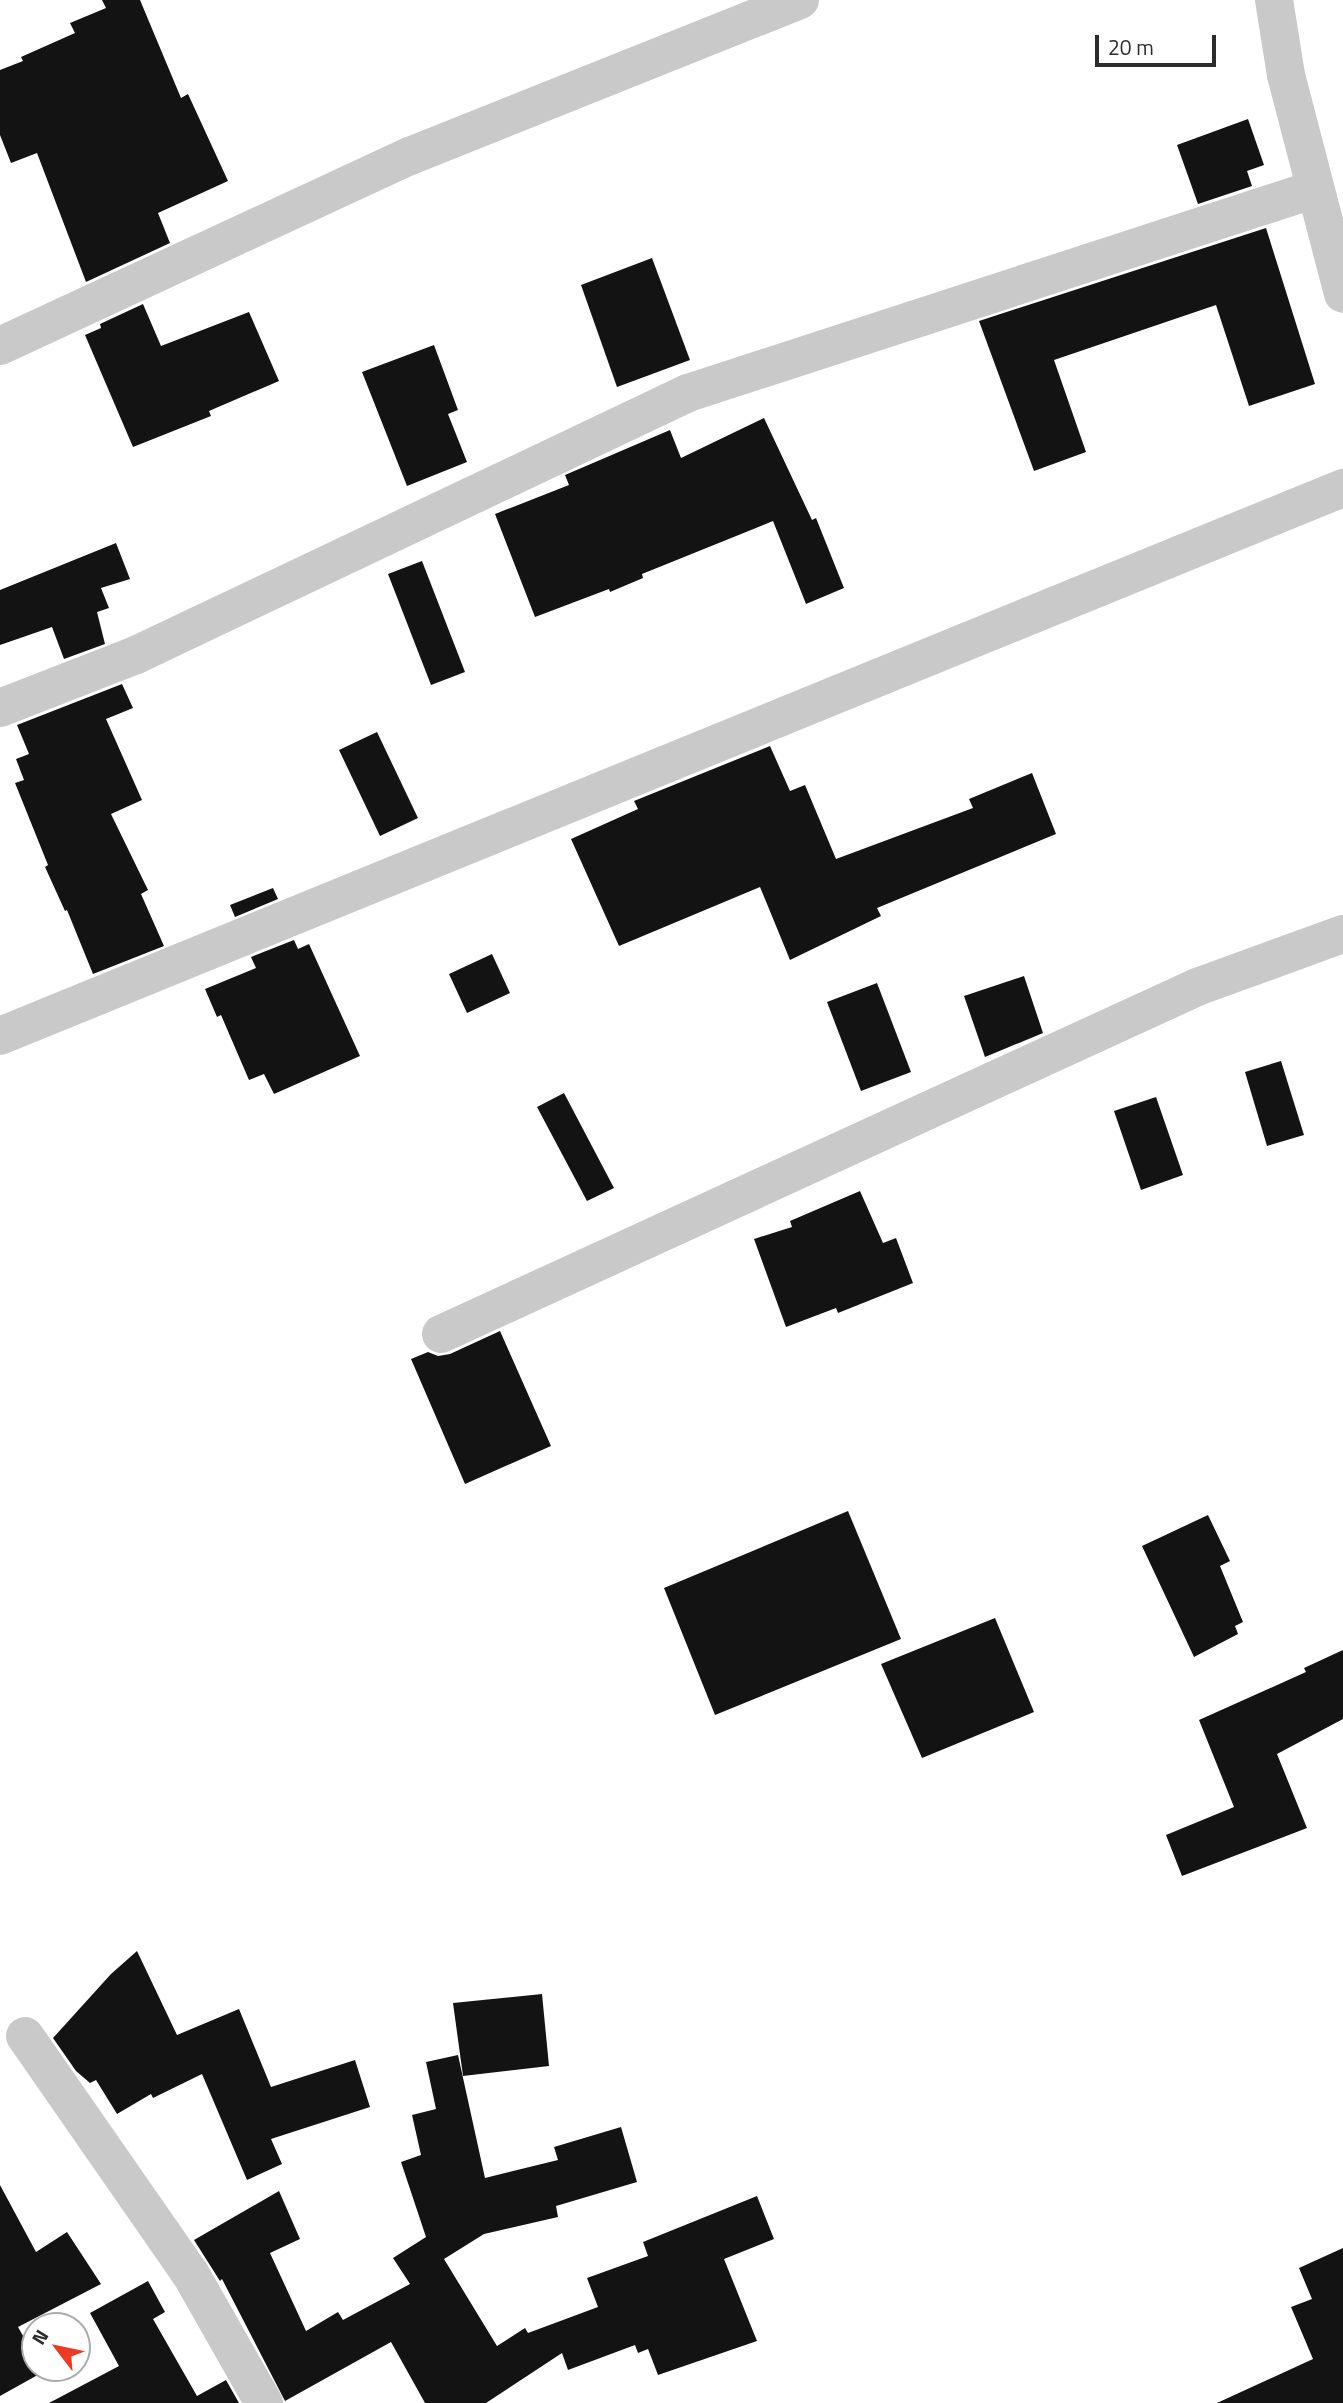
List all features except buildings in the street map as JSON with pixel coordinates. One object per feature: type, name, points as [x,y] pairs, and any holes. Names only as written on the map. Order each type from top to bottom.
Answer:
[{"type":"street","points":[[0,346],[410,156],[800,0]]},
{"type":"street","points":[[1274,0],[1286,75],[1327,205],[1343,294]]},
{"type":"street","points":[[0,708],[136,655],[688,393],[1327,205]]},
{"type":"street","points":[[0,1036],[1343,488]]},
{"type":"street","points":[[441,1334],[1197,987],[1343,934]]},
{"type":"street","points":[[25,2036],[190,2273],[264,2403]]}]
